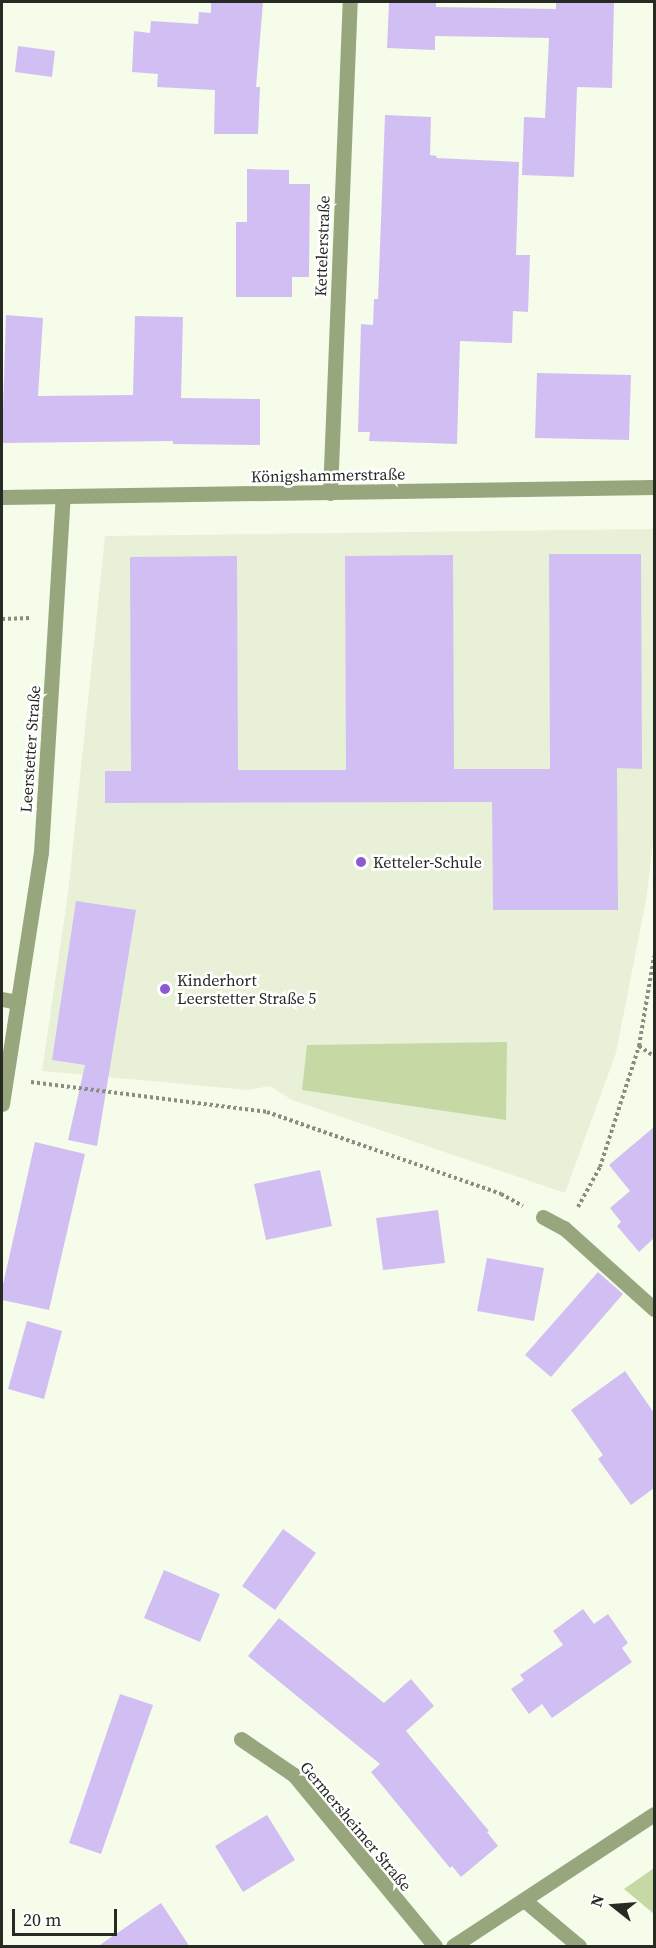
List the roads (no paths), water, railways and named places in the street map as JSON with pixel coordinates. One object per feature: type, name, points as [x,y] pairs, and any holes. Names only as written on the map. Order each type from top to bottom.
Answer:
[{"type":"street","name":"Kettelerstraße","points":[[330,493],[350,2]]},
{"type":"street","name":"Königshammerstraße","points":[[2,497],[654,487]]},
{"type":"street","name":"Leerstetter Straße","points":[[2,1104],[41,852],[63,497]]},
{"type":"street","points":[[2,999],[18,1002]]},
{"type":"street","points":[[543,1216],[564,1228],[654,1309]]},
{"type":"street","name":"Germersheimer Straße","points":[[241,1738],[294,1775],[435,1947]]},
{"type":"street","points":[[453,1947],[654,1814]]},
{"type":"street","points":[[524,1900],[579,1947]]},
{"type":"place","name":"Ketteler-Schule","points":[[361,862]]},
{"type":"place","name":"Kinderhort Leerstetter Straße 5","points":[[165,989]]}]
